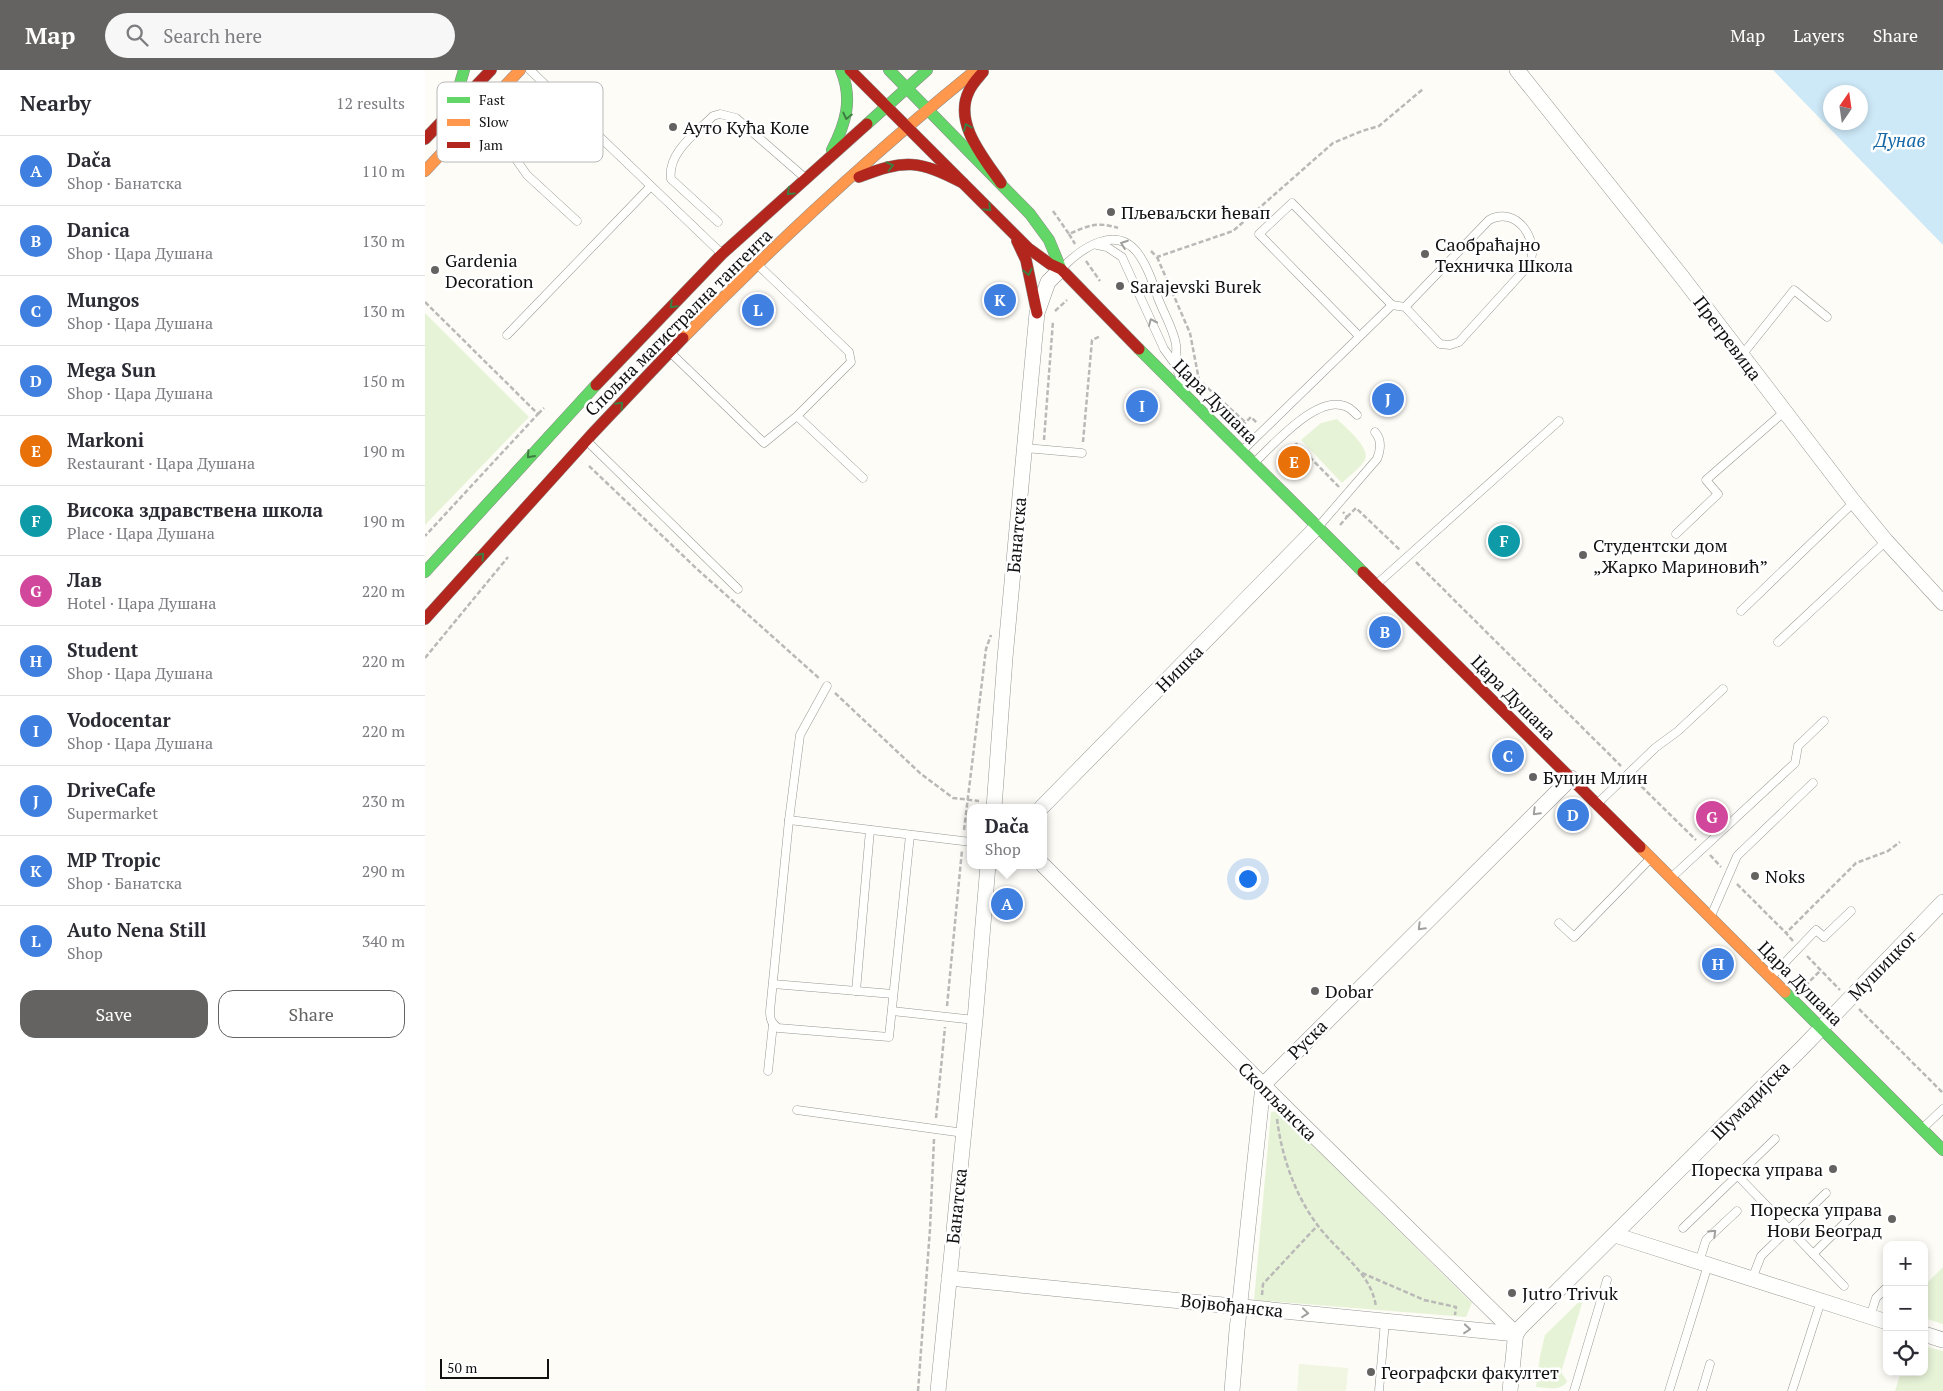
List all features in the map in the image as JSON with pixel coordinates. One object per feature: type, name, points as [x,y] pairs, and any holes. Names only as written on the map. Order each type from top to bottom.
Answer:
[{"type":"main road","points":[[460,82],[464,70]]},
{"type":"main road","points":[[480,82],[491,70]]},
{"type":"main road","points":[[826,160],[845,125],[849,104],[848,88],[841,70]]},
{"type":"main road","name":"Цара Душана","points":[[850,70],[1013,233],[1038,256],[1061,268],[1187,398],[1711,917],[1943,1150]]},
{"type":"main road","name":"Цара Душана","points":[[889,70],[1001,183],[1042,230],[1054,247],[1061,268]]},
{"type":"main road","name":"Спољна магистрална тангента","points":[[425,572],[563,419],[722,254],[927,70]]},
{"type":"main road","name":"Спољна магистрална тангента","points":[[425,619],[581,435],[671,353],[758,264],[845,182],[907,127],[976,70]]},
{"type":"main road","points":[[985,70],[969,90],[964,108],[964,119],[971,135],[1001,183]]},
{"type":"main road","points":[[505,82],[514,72]]},
{"type":"main road","points":[[425,139],[437,127]]},
{"type":"main road","points":[[425,171],[437,158]]},
{"type":"main road","points":[[845,182],[888,166],[908,163],[935,169],[963,183]]},
{"type":"main road","points":[[1013,233],[1026,260],[1037,313]]},
{"type":"main road","points":[[563,419],[581,435]]},
{"type":"street","name":"Прегревица","points":[[1517,70],[1742,355],[1854,502],[1886,541],[1943,603]]},
{"type":"street","name":"Банатска","points":[[994,804],[1005,658],[1037,313],[1048,282],[1061,268]]},
{"type":"street","name":"Нишка","points":[[1045,804],[1317,527]]},
{"type":"street","name":"Руска","points":[[1263,1085],[1571,778]]},
{"type":"street","name":"Банатска","points":[[939,1391],[988,869]]},
{"type":"street","name":"Скопљанска","points":[[1047,869],[1279,1102],[1516,1334]]},
{"type":"street","name":"Мушицког","points":[[1821,1028],[1943,902]]},
{"type":"street","name":"Шумадијска","points":[[1516,1334],[1821,1028]]},
{"type":"street","points":[[1232,1391],[1239,1306],[1263,1085]]},
{"type":"street","points":[[1615,1235],[1883,1321]]},
{"type":"street","name":"Војвођанска","points":[[949,1278],[1516,1334]]},
{"type":"street","points":[[1510,1391],[1516,1334]]},
{"type":"street","points":[[1928,1335],[1943,1340]]},
{"type":"lane","points":[[530,70],[542,82]]},
{"type":"lane","points":[[718,222],[671,179],[669,172],[675,154],[713,116],[720,114],[736,118],[805,178]]},
{"type":"lane","points":[[603,141],[722,254]]},
{"type":"lane","points":[[518,162],[527,176],[577,221]]},
{"type":"lane","points":[[507,335],[650,187]]},
{"type":"lane","points":[[1359,336],[1259,234],[1292,202],[1392,305],[1405,307],[1440,344],[1449,345],[1459,342],[1529,265],[1533,252],[1533,243],[1529,233],[1518,222],[1510,219],[1500,217],[1489,220],[1405,307]]},
{"type":"lane","points":[[1061,268],[1079,251],[1092,244],[1108,240],[1123,242],[1133,248],[1139,254],[1152,281],[1176,345],[1175,364]]},
{"type":"lane","points":[[1092,244],[1107,247],[1122,257],[1164,350],[1175,364],[1187,398]]},
{"type":"lane","points":[[671,353],[764,443],[797,416],[851,362],[849,352],[758,264]]},
{"type":"lane","points":[[1742,355],[1794,290],[1827,317]]},
{"type":"lane","points":[[1241,452],[1392,305]]},
{"type":"lane","points":[[1253,464],[1309,414],[1322,407],[1334,404],[1342,405],[1357,415]]},
{"type":"lane","points":[[1676,534],[1718,494],[1706,480],[1784,412]]},
{"type":"lane","points":[[797,416],[863,478]]},
{"type":"lane","points":[[1377,585],[1559,421]]},
{"type":"lane","points":[[1317,527],[1377,460],[1380,442],[1375,432]]},
{"type":"lane","points":[[581,435],[739,589]]},
{"type":"lane","points":[[1025,448],[1082,453]]},
{"type":"lane","points":[[1741,611],[1854,502]]},
{"type":"lane","points":[[1778,642],[1886,541]]},
{"type":"lane","points":[[827,686],[800,735],[789,820],[770,1011],[770,1019],[778,1028],[889,1037],[910,834]]},
{"type":"lane","points":[[1597,804],[1655,748],[1687,724],[1723,689]]},
{"type":"lane","points":[[1671,879],[1795,763],[1798,746],[1824,721]]},
{"type":"lane","points":[[1711,917],[1737,856],[1813,783]]},
{"type":"lane","points":[[789,820],[967,841]]},
{"type":"lane","points":[[856,991],[870,830]]},
{"type":"lane","points":[[1559,923],[1574,937],[1651,859]]},
{"type":"lane","points":[[1771,977],[1816,930],[1824,937],[1851,911]]},
{"type":"lane","points":[[773,984],[893,994]]},
{"type":"lane","points":[[892,1011],[975,1020]]},
{"type":"lane","points":[[768,1071],[773,1024]]},
{"type":"lane","points":[[1922,1130],[1943,1109]]},
{"type":"lane","points":[[797,1110],[964,1133]]},
{"type":"lane","points":[[1683,1228],[1775,1138]]},
{"type":"lane","points":[[1737,1175],[1844,1286]]},
{"type":"lane","points":[[1752,1279],[1759,1259],[1826,1193]]},
{"type":"lane","points":[[1669,1391],[1704,1263],[1706,1240],[1737,1211]]},
{"type":"lane","points":[[1813,1254],[1852,1216]]},
{"type":"lane","points":[[1574,1391],[1607,1280]]},
{"type":"lane","points":[[1870,1316],[1877,1298],[1883,1291]]},
{"type":"lane","points":[[1792,1391],[1821,1301]]},
{"type":"lane","points":[[1379,1391],[1381,1321]]},
{"type":"lane","points":[[1702,1391],[1710,1364]]},
{"type":"path","points":[[1157,257],[1233,231],[1333,142],[1362,130],[1379,126],[1423,89]]},
{"type":"path","points":[[1053,210],[1069,234],[1091,225],[1106,224],[1122,230]]},
{"type":"path","points":[[1151,250],[1157,257],[1189,333],[1199,380],[1245,422]]},
{"type":"path","points":[[1043,449],[1054,312],[1067,300]]},
{"type":"path","points":[[425,302],[538,414],[425,536]]},
{"type":"path","points":[[1082,453],[1092,340],[1103,336]]},
{"type":"path","points":[[586,464],[697,570],[827,686],[921,774],[953,798],[990,804]]},
{"type":"path","points":[[1347,517],[1357,508],[1407,558],[1417,563],[1704,848],[1820,971],[1943,1093]]},
{"type":"path","points":[[425,658],[509,556]]},
{"type":"path","points":[[918,1391],[935,1129],[967,841],[967,799],[986,649],[993,629]]},
{"type":"path","points":[[1786,933],[1855,863],[1888,851],[1900,842]]},
{"type":"path","points":[[1279,1102],[1276,1112],[1279,1138],[1293,1182],[1318,1225],[1360,1273],[1375,1296],[1381,1321]]},
{"type":"path","points":[[1261,1308],[1263,1284],[1318,1225]]},
{"type":"path","points":[[1360,1273],[1424,1300],[1456,1306],[1454,1328]]},
{"type":"path","points":[[925,1298],[930,1298]]},
{"type":"green space","points":[[425,313],[529,417],[425,525]]},
{"type":"green space","points":[[1337,419],[1361,444],[1366,455],[1363,463],[1342,483],[1301,440],[1321,423]]},
{"type":"green space","points":[[1278,1111],[1472,1303],[1466,1317],[1254,1300],[1271,1112]]},
{"type":"green space","points":[[1943,1267],[1943,1324],[1928,1319],[1928,1282]]},
{"type":"green space","points":[[1584,1297],[1561,1372],[1567,1381],[1558,1388],[1536,1387],[1545,1335]]},
{"type":"green space","points":[[1928,1347],[1943,1351],[1943,1391],[1895,1391],[1900,1376],[1928,1376]]},
{"type":"green space","points":[[1299,1364],[1348,1368],[1346,1391],[1297,1391]]},
{"type":"water","name":"Дунав","points":[[1773,70],[1943,70],[1943,245],[1831,130],[1868,130],[1868,85],[1823,85],[1823,121]]},
{"type":"traffic: fast","points":[[460,82],[464,70]]},
{"type":"traffic: fast","points":[[832,150],[841,130],[846,111],[847,91],[841,70]]},
{"type":"traffic: fast","points":[[889,70],[1030,214],[1049,240],[1061,269]]},
{"type":"traffic: fast","points":[[867,124],[927,70]]},
{"type":"traffic: fast","points":[[1139,349],[1363,572]]},
{"type":"traffic: fast","points":[[425,572],[596,385]]},
{"type":"traffic: fast","points":[[1785,992],[1943,1150]]},
{"type":"traffic: slow","points":[[509,82],[520,70]]},
{"type":"traffic: slow","points":[[683,338],[753,268],[862,166],[976,70]]},
{"type":"traffic: slow","points":[[425,171],[437,158]]},
{"type":"traffic: slow","points":[[1640,847],[1785,992]]},
{"type":"traffic: jam","points":[[480,82],[491,70]]},
{"type":"traffic: jam","points":[[850,70],[1028,248],[1050,264],[1061,269],[1139,349]]},
{"type":"traffic: jam","points":[[983,72],[973,83],[969,91],[965,103],[965,115],[973,140],[1001,183]]},
{"type":"traffic: jam","points":[[596,385],[722,254],[867,124]]},
{"type":"traffic: jam","points":[[425,139],[437,126]]},
{"type":"traffic: jam","points":[[859,177],[888,167],[912,165],[935,170],[963,183]]},
{"type":"traffic: jam","points":[[1017,241],[1026,260],[1037,313]]},
{"type":"traffic: jam","points":[[425,619],[593,433],[683,338]]},
{"type":"traffic: jam","points":[[1363,572],[1640,847]]},
{"type":"place","name":"Ауто Кућа Коле","points":[[673,127]]},
{"type":"place","name":"Пљеваљски ћевап","points":[[1111,212]]},
{"type":"place","name":"Саобраћајно Техничка Школа","points":[[1425,254]]},
{"type":"place","name":"Gardenia Decoration","points":[[435,270]]},
{"type":"place","name":"Sarajevski Burek","points":[[1120,286]]},
{"type":"place","name":"MP Tropic","points":[[1000,300]]},
{"type":"place","name":"Auto Nena Still","points":[[758,310]]},
{"type":"place","name":"DriveCafe","points":[[1388,399]]},
{"type":"place","name":"Vodocentar","points":[[1142,406]]},
{"type":"place","name":"Markoni","points":[[1294,462]]},
{"type":"place","name":"Висока здравствена школа","points":[[1504,541]]},
{"type":"place","name":"Студентски дом „Жарко Мариновић”","points":[[1583,555]]},
{"type":"place","name":"Danica","points":[[1385,632]]},
{"type":"place","name":"Mungos","points":[[1508,756]]},
{"type":"place","name":"Буцин Млин","points":[[1533,777]]},
{"type":"place","name":"Mega Sun","points":[[1573,815]]},
{"type":"place","name":"Лав","points":[[1712,817]]},
{"type":"place","name":"Noks","points":[[1755,876]]},
{"type":"place","name":"Dača","points":[[1007,904]]},
{"type":"place","name":"Student","points":[[1718,964]]},
{"type":"place","name":"Dobar","points":[[1315,991]]},
{"type":"place","name":"Пореска управа","points":[[1833,1169]]},
{"type":"place","name":"Пореска управа Нови Београд","points":[[1892,1219]]},
{"type":"place","name":"Jutro Trivuk","points":[[1512,1293]]},
{"type":"place","name":"Географски факултет","points":[[1371,1372]]}]
